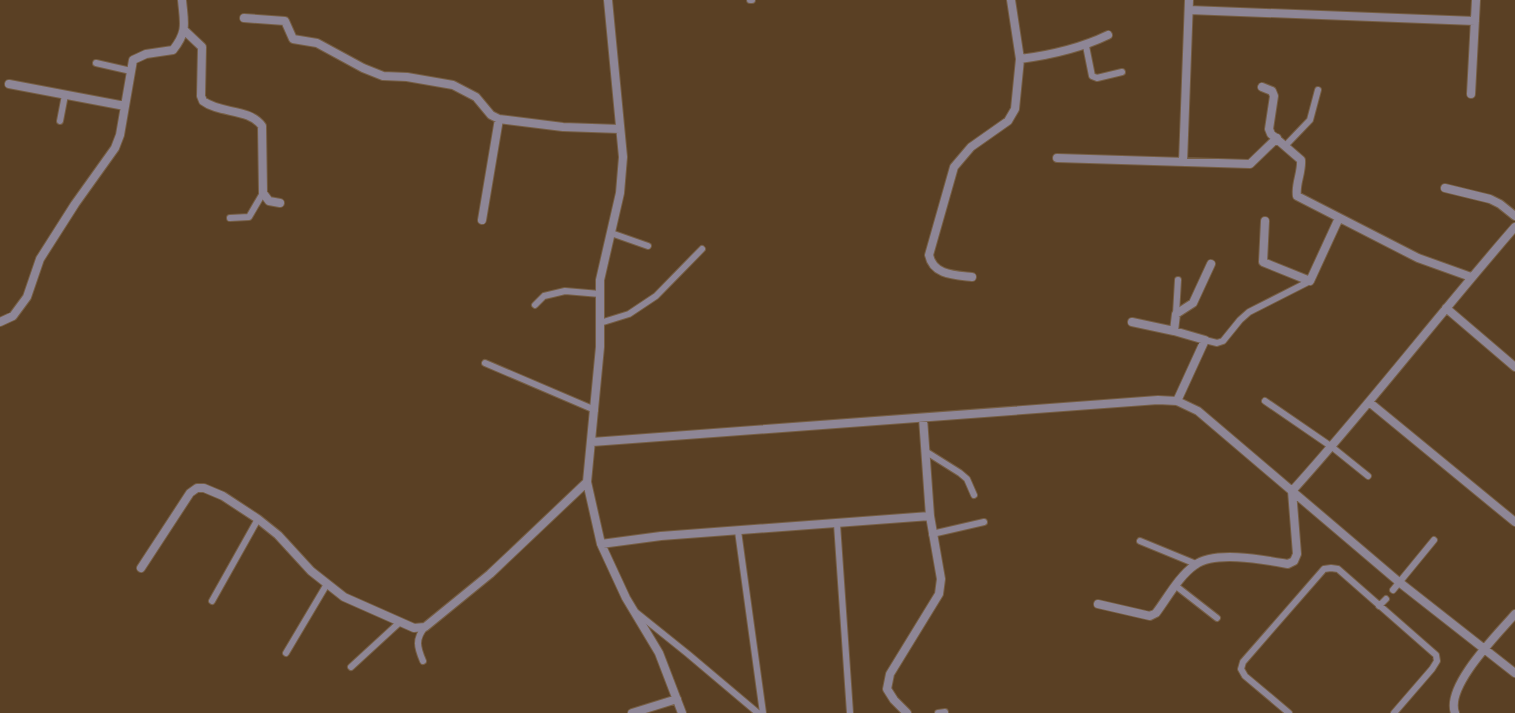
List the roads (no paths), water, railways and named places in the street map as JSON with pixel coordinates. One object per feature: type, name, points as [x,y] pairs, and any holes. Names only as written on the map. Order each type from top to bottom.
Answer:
[{"type":"street","points":[[0,322],[13,316],[27,297],[40,259],[75,204],[115,148],[120,135],[133,60],[138,56],[172,50],[180,41],[184,30],[182,0]]},
{"type":"street","points":[[608,0],[623,157],[620,193],[600,280],[600,347],[587,482],[601,544],[634,611],[659,653],[682,713]]},
{"type":"street","points":[[972,277],[952,275],[937,269],[930,263],[928,255],[954,167],[971,147],[1008,122],[1016,109],[1020,59],[1011,0]]},
{"type":"street","points":[[1183,162],[1189,0]]},
{"type":"street","points":[[1471,94],[1476,0]]},
{"type":"street","points":[[1189,10],[1475,21]]},
{"type":"street","points":[[244,18],[285,21],[293,39],[317,43],[363,68],[383,76],[407,77],[453,85],[476,97],[491,115],[500,120],[563,127],[620,129]]},
{"type":"street","points":[[184,30],[202,47],[201,96],[203,101],[221,109],[257,119],[262,126],[263,193],[269,201],[280,203]]},
{"type":"street","points":[[1020,59],[1050,55],[1086,46],[1108,36]]},
{"type":"street","points":[[9,84],[125,106]]},
{"type":"street","points":[[1262,87],[1272,92],[1274,96],[1269,129],[1301,160],[1302,168],[1296,189],[1297,196],[1418,258],[1471,277]]},
{"type":"street","points":[[482,220],[500,120]]},
{"type":"street","points":[[1057,158],[1250,164],[1277,138]]},
{"type":"street","points":[[1445,188],[1490,199],[1500,204],[1515,216]]},
{"type":"street","points":[[1265,221],[1263,262],[1310,281],[1339,218]]},
{"type":"street","points":[[1098,604],[1150,616],[1156,613],[1176,586],[1196,564],[1207,560],[1241,556],[1288,564],[1294,561],[1297,554],[1292,491],[1332,447],[1471,277],[1515,227]]},
{"type":"street","points":[[1174,331],[1176,314],[1193,303],[1211,264]]},
{"type":"street","points":[[1446,308],[1515,366]]},
{"type":"street","points":[[1132,322],[1174,331],[1205,340],[1177,401]]},
{"type":"street","points":[[592,442],[1158,400],[1177,401],[1198,411],[1399,582],[1515,673]]},
{"type":"street","points":[[1370,402],[1515,522]]},
{"type":"street","points":[[907,713],[894,700],[887,689],[890,674],[939,594],[941,579],[932,534],[923,418]]},
{"type":"street","points":[[141,568],[190,493],[197,488],[204,488],[223,496],[258,519],[278,535],[311,571],[344,597],[414,628],[425,627],[490,574],[587,482]]},
{"type":"street","points":[[601,544],[662,536],[930,516]]},
{"type":"street","points":[[1454,713],[1455,696],[1461,681],[1515,614]]},
{"type":"street","points":[[632,713],[677,699]]},
{"type":"lane","points":[[1086,46],[1092,76],[1097,78],[1122,72]]},
{"type":"lane","points":[[96,63],[131,71]]},
{"type":"lane","points":[[1286,145],[1310,120],[1318,90]]},
{"type":"lane","points":[[60,121],[65,95]]},
{"type":"lane","points":[[230,218],[249,217],[263,193]]},
{"type":"lane","points":[[611,233],[648,246]]},
{"type":"lane","points":[[600,323],[629,314],[656,296],[702,249]]},
{"type":"lane","points":[[1176,314],[1178,280]]},
{"type":"lane","points":[[1205,340],[1217,343],[1223,341],[1240,320],[1249,312],[1310,281]]},
{"type":"lane","points":[[535,305],[544,296],[565,292],[600,294]]},
{"type":"lane","points":[[485,363],[595,410]]},
{"type":"lane","points":[[1265,401],[1332,447],[1368,476]]},
{"type":"lane","points":[[925,452],[960,473],[967,480],[974,495]]},
{"type":"lane","points":[[212,601],[258,519]]},
{"type":"lane","points":[[932,534],[984,522]]},
{"type":"lane","points":[[837,524],[850,713]]},
{"type":"lane","points":[[738,530],[763,713]]},
{"type":"lane","points":[[1393,590],[1434,540]]},
{"type":"lane","points":[[1140,541],[1196,564]]},
{"type":"lane","points":[[1289,713],[1245,676],[1241,669],[1243,662],[1324,569],[1331,568],[1338,569],[1436,655],[1437,661],[1394,713]]},
{"type":"lane","points":[[286,653],[327,584]]},
{"type":"lane","points":[[1176,586],[1217,618]]},
{"type":"lane","points":[[1379,606],[1386,598]]},
{"type":"lane","points":[[634,611],[758,713]]},
{"type":"lane","points":[[351,667],[400,622]]},
{"type":"lane","points":[[423,661],[418,650],[417,640],[425,627]]},
{"type":"lane","points":[[938,713],[945,712]]}]
